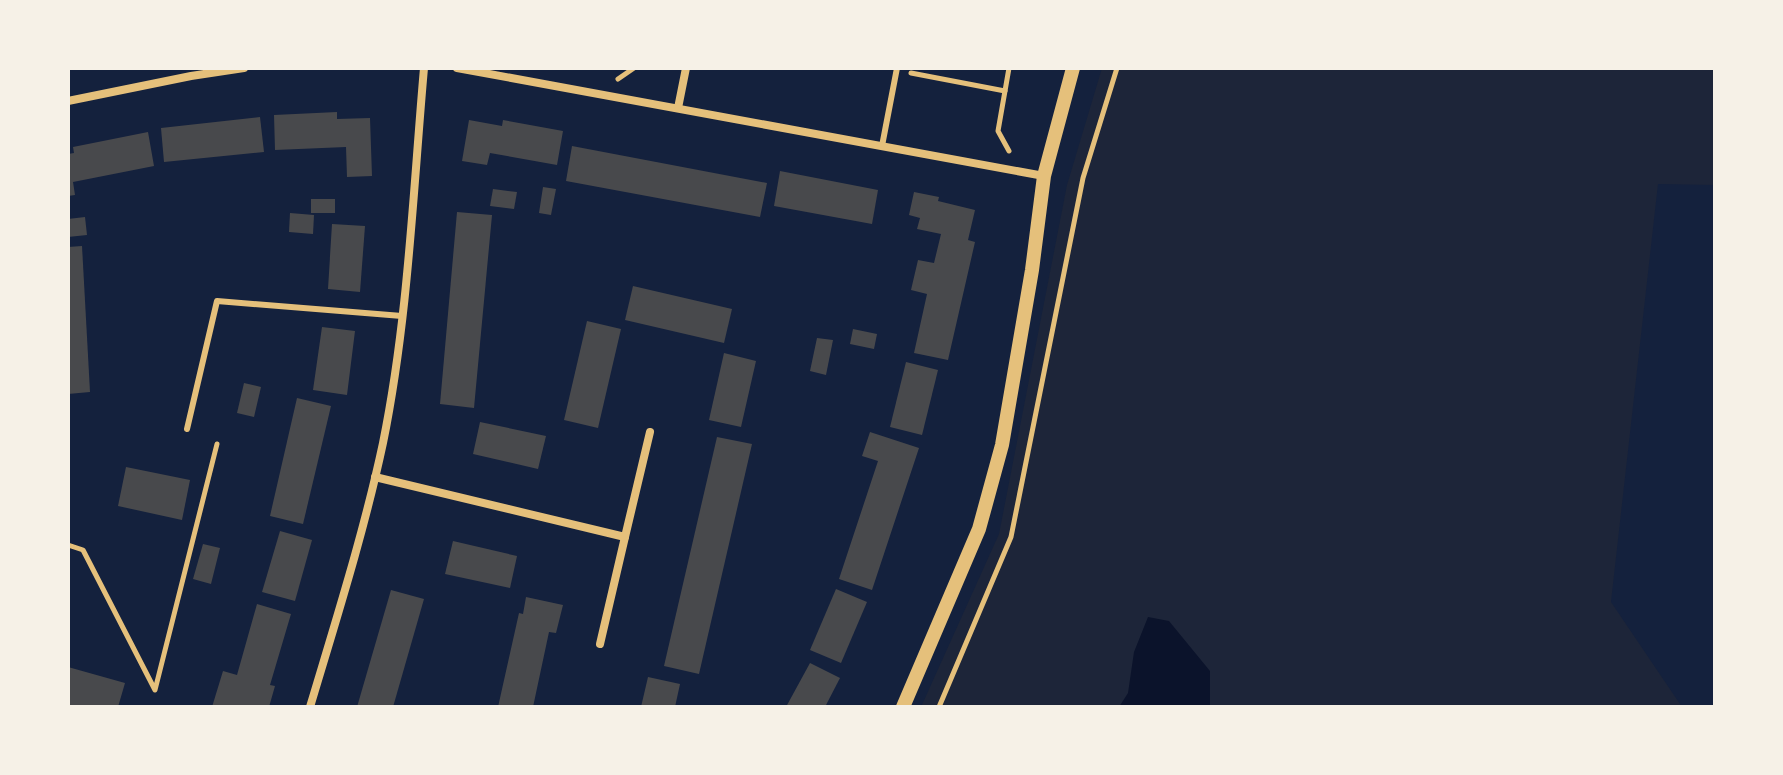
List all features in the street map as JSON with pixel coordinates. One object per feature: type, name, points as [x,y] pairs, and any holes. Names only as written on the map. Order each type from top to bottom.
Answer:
[{"type":"street","points":[[68,101],[244,68]]},
{"type":"street","points":[[310,707],[375,477],[397,356],[424,68]]},
{"type":"street","points":[[457,68],[1044,176]]},
{"type":"street","points":[[678,108],[686,68]]},
{"type":"street","points":[[903,707],[979,529],[1002,445],[1032,270],[1044,176],[1073,68]]},
{"type":"street","points":[[600,644],[650,432]]},
{"type":"street","points":[[375,477],[625,537]]},
{"type":"lane","points":[[882,146],[897,69]]},
{"type":"lane","points":[[187,429],[217,301],[402,316]]},
{"type":"path","points":[[1009,68],[998,131],[1009,151]]},
{"type":"path","points":[[897,69],[1005,91]]},
{"type":"path","points":[[68,545],[83,550],[155,690],[217,444]]},
{"type":"shaded area","points":[[1102,68],[1715,68],[1715,185],[1658,184],[1611,602],[1682,707],[921,707],[999,534],[1067,185]]},
{"type":"shaded area","points":[[1148,617],[1169,621],[1210,671],[1210,707],[1119,707],[1128,693],[1134,652]]},
{"type":"building","points":[[337,112],[337,119],[370,118],[372,176],[347,177],[346,147],[275,150],[274,115]]},
{"type":"building","points":[[260,117],[264,152],[164,162],[161,128]]},
{"type":"building","points":[[469,120],[502,126],[503,120],[563,131],[557,165],[490,153],[487,165],[462,161]]},
{"type":"building","points":[[148,132],[154,166],[73,182],[75,195],[68,196],[68,154],[74,153],[73,147]]},
{"type":"building","points":[[572,146],[767,183],[760,217],[566,181]]},
{"type":"building","points":[[780,171],[878,190],[872,224],[774,206]]},
{"type":"building","points":[[543,187],[556,189],[551,215],[539,213]]},
{"type":"building","points":[[493,189],[517,192],[514,209],[490,206]]},
{"type":"building","points":[[914,192],[975,210],[968,240],[975,242],[948,360],[914,353],[927,294],[911,290],[918,260],[934,263],[941,234],[917,229],[920,218],[909,215]]},
{"type":"building","points":[[311,199],[335,199],[335,213],[311,213]]},
{"type":"building","points":[[457,212],[492,215],[474,408],[440,404]]},
{"type":"building","points":[[290,213],[314,215],[313,234],[289,232]]},
{"type":"building","points":[[85,217],[87,235],[68,237],[68,219]]},
{"type":"building","points":[[332,224],[365,226],[360,292],[328,289]]},
{"type":"building","points":[[82,246],[90,392],[68,394],[68,247]]},
{"type":"building","points":[[633,286],[732,309],[724,343],[625,320]]},
{"type":"building","points":[[587,321],[621,329],[598,428],[564,420]]},
{"type":"building","points":[[322,327],[355,331],[347,395],[313,390]]},
{"type":"building","points":[[853,329],[877,334],[874,349],[850,344]]},
{"type":"building","points":[[817,338],[833,340],[826,375],[810,371]]},
{"type":"building","points":[[724,353],[756,361],[741,427],[709,420]]},
{"type":"building","points":[[906,362],[938,370],[922,435],[890,427]]},
{"type":"building","points":[[244,383],[261,387],[254,417],[237,413]]},
{"type":"building","points":[[297,398],[331,406],[303,524],[270,516]]},
{"type":"building","points":[[480,422],[546,436],[538,469],[473,454]]},
{"type":"building","points":[[870,432],[919,448],[872,590],[839,579],[878,461],[862,456]]},
{"type":"building","points":[[717,437],[752,444],[699,674],[664,666]]},
{"type":"building","points":[[126,467],[190,480],[182,520],[118,506]]},
{"type":"building","points":[[280,531],[312,540],[295,601],[262,592]]},
{"type":"building","points":[[453,541],[517,556],[510,588],[445,574]]},
{"type":"building","points":[[203,544],[220,548],[211,584],[193,579]]},
{"type":"building","points":[[836,589],[867,602],[841,663],[810,650]]},
{"type":"building","points":[[391,590],[424,599],[393,707],[357,707]]},
{"type":"building","points":[[526,597],[563,605],[556,633],[549,632],[533,707],[498,707],[519,613],[523,614]]},
{"type":"building","points":[[257,604],[291,614],[270,685],[275,686],[269,707],[212,707],[223,671],[237,675]]},
{"type":"building","points":[[810,663],[840,678],[825,707],[786,707]]},
{"type":"building","points":[[68,667],[125,683],[118,707],[68,707]]},
{"type":"building","points":[[648,677],[680,684],[675,707],[641,707]]}]
